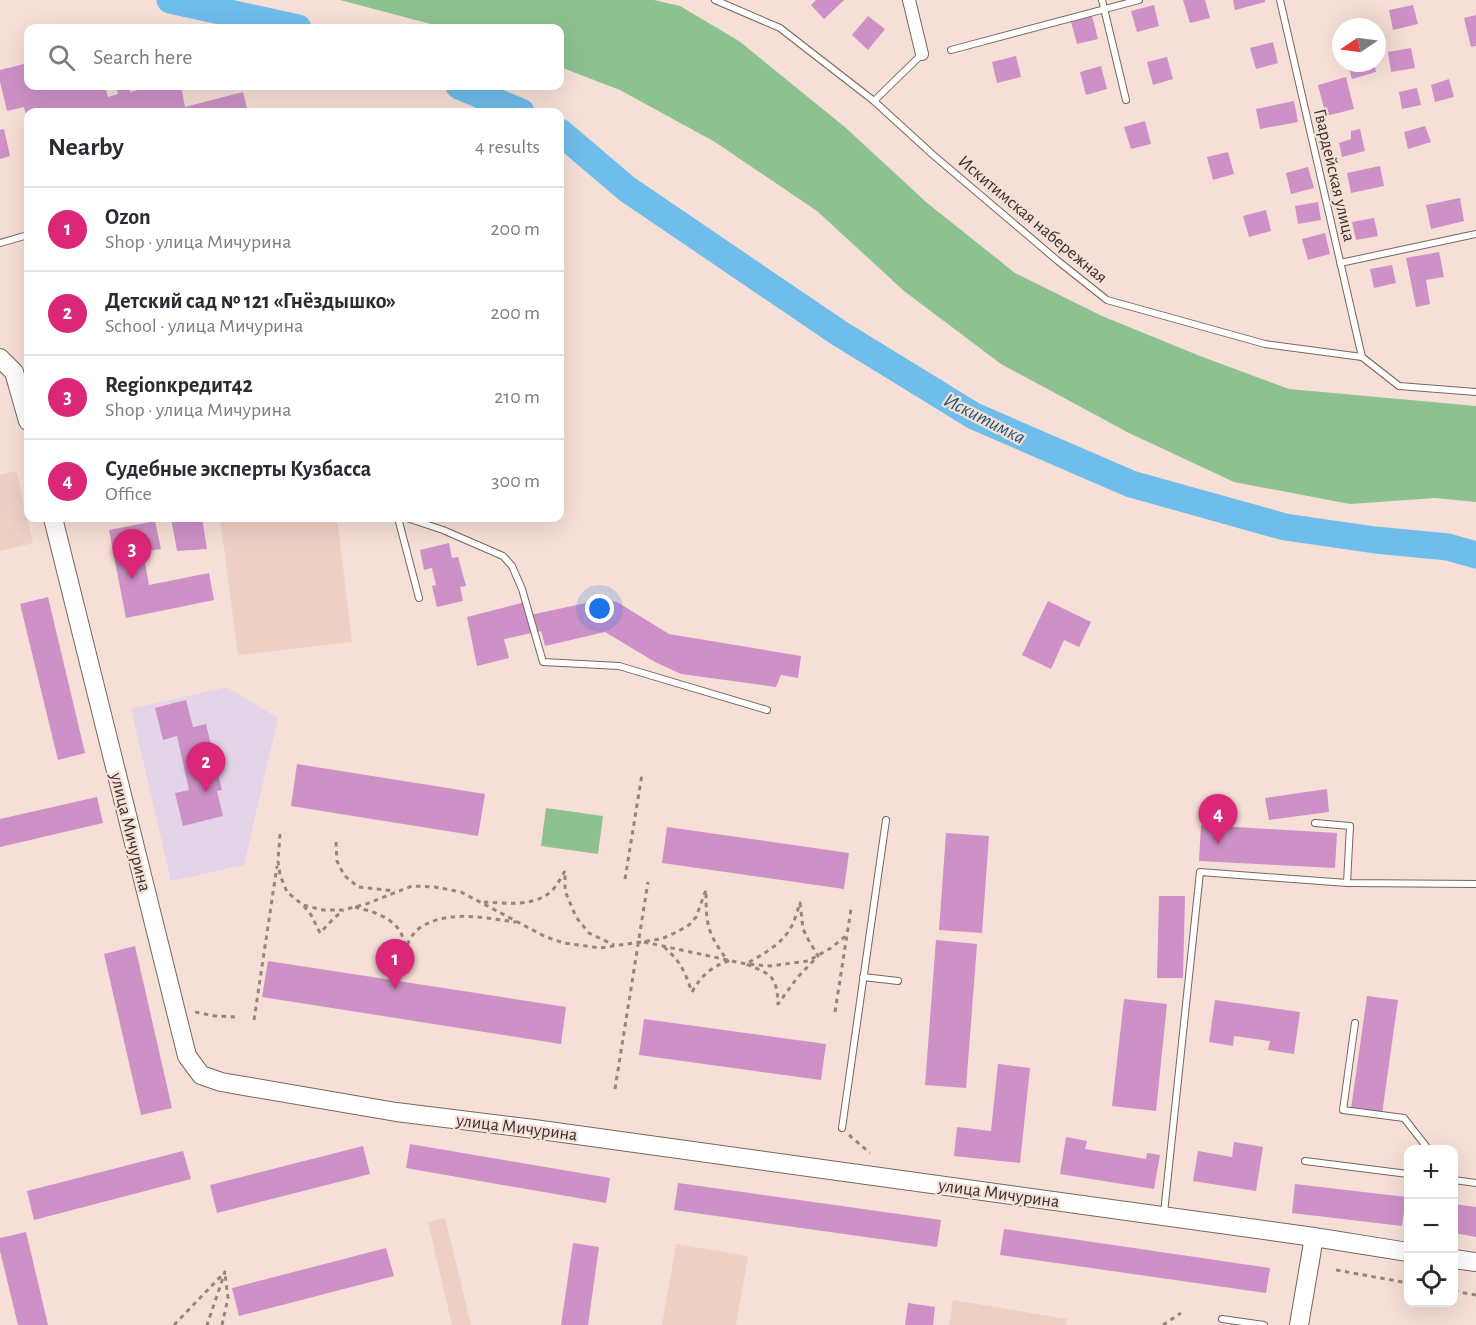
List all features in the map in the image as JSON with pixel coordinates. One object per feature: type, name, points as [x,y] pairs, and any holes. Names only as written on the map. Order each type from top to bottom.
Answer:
[{"type":"street","points":[[909,0],[922,54]]},
{"type":"street","points":[[0,358],[14,372],[24,407]]},
{"type":"street","name":"улица Мичурина","points":[[54,522],[187,1056],[201,1076],[221,1082],[396,1112],[534,1129],[1404,1251]]},
{"type":"street","points":[[1299,1325],[1314,1237]]},
{"type":"street","points":[[1458,1260],[1476,1262]]},
{"type":"lane","name":"Искитимская набережная","points":[[715,0],[780,28],[874,101],[932,154],[1107,300],[1265,344],[1362,357]]},
{"type":"lane","points":[[1102,0],[1126,100]]},
{"type":"lane","points":[[951,50],[1139,0]]},
{"type":"lane","name":"Гвардейская улица","points":[[1280,0],[1362,357]]},
{"type":"lane","points":[[874,101],[922,54]]},
{"type":"lane","points":[[1340,263],[1476,234]]},
{"type":"lane","points":[[0,243],[24,236]]},
{"type":"lane","points":[[1362,357],[1399,386],[1476,392]]},
{"type":"lane","points":[[399,522],[419,598]]},
{"type":"lane","points":[[418,522],[503,556],[512,566],[522,589],[543,663],[619,666],[767,710]]},
{"type":"lane","points":[[842,1128],[886,820]]},
{"type":"lane","points":[[1315,823],[1350,826],[1347,883]]},
{"type":"lane","points":[[1163,1216],[1200,872],[1347,883],[1476,884]]},
{"type":"lane","points":[[863,977],[898,981]]},
{"type":"lane","points":[[1355,1023],[1342,1110],[1404,1118],[1426,1145]]},
{"type":"lane","points":[[1305,1161],[1404,1173]]},
{"type":"lane","points":[[1458,1181],[1476,1183]]},
{"type":"lane","points":[[1222,1318],[1264,1325]]},
{"type":"path","points":[[625,879],[642,774]]},
{"type":"path","points":[[254,1020],[280,834]]},
{"type":"path","points":[[336,842],[337,861],[344,875],[358,886],[397,891]]},
{"type":"path","points":[[278,861],[287,892],[303,905],[320,933],[343,910]]},
{"type":"path","points":[[482,902],[526,902],[542,897],[554,889],[565,871],[565,891],[576,917],[589,933],[616,945]]},
{"type":"path","points":[[615,1089],[648,882]]},
{"type":"path","points":[[303,905],[323,910],[343,910],[412,886],[435,887],[462,892],[546,937],[564,943],[600,948],[661,939],[677,932],[689,925],[696,917],[706,890],[709,929],[728,961]]},
{"type":"path","points":[[746,964],[764,954],[783,938],[791,928],[800,903],[803,929],[818,956]]},
{"type":"path","points":[[355,907],[374,911],[394,923],[406,947],[414,933],[424,925],[440,919],[470,916],[518,922]]},
{"type":"path","points":[[835,1012],[851,909]]},
{"type":"path","points":[[639,941],[728,961],[770,966],[808,961],[847,935]]},
{"type":"path","points":[[664,946],[684,969],[692,992],[705,973],[716,965],[728,961]]},
{"type":"path","points":[[746,964],[767,973],[773,979],[777,989],[778,1004],[797,978],[818,956]]},
{"type":"path","points":[[195,1012],[235,1017]]},
{"type":"path","points":[[842,1128],[870,1153]]},
{"type":"path","points":[[1336,1270],[1404,1282]]},
{"type":"path","points":[[174,1325],[225,1272]]},
{"type":"path","points":[[207,1325],[225,1272]]},
{"type":"path","points":[[222,1325],[228,1298],[225,1272]]},
{"type":"path","points":[[1458,1292],[1476,1295]]},
{"type":"path","points":[[1163,1325],[1181,1313]]},
{"type":"shaded area","points":[[16,471],[24,505],[24,522],[28,522],[33,543],[0,551],[0,475]]},
{"type":"shaded area","points":[[221,522],[337,522],[352,642],[238,655]]},
{"type":"shaded area","points":[[227,687],[278,718],[244,865],[171,881],[131,709]]},
{"type":"shaded area","points":[[445,1218],[471,1325],[452,1325],[428,1222]]},
{"type":"shaded area","points":[[676,1244],[748,1256],[736,1325],[662,1325]]},
{"type":"shaded area","points":[[953,1300],[1067,1319],[1066,1325],[949,1325]]},
{"type":"green space","points":[[340,0],[654,0],[680,6],[739,41],[846,128],[926,202],[1015,273],[1102,316],[1289,389],[1476,406],[1476,502],[1435,498],[1350,504],[1234,482],[1129,433],[1001,364],[904,291],[817,211],[715,142],[620,90],[564,69],[564,24],[431,24]]},
{"type":"green space","points":[[546,808],[603,816],[598,854],[541,846]]},
{"type":"building","points":[[816,0],[844,0],[824,19],[811,5]]},
{"type":"building","points":[[1183,0],[1205,0],[1210,18],[1190,23]]},
{"type":"building","points":[[1233,0],[1265,0],[1265,2],[1235,10]]},
{"type":"building","points":[[1154,5],[1159,26],[1137,32],[1131,11]]},
{"type":"building","points":[[1413,5],[1418,24],[1393,30],[1389,10]]},
{"type":"building","points":[[1476,15],[1476,46],[1471,47],[1464,18]]},
{"type":"building","points":[[868,16],[885,29],[868,50],[852,35]]},
{"type":"building","points":[[1092,16],[1098,39],[1077,44],[1071,22]]},
{"type":"building","points":[[1273,42],[1278,63],[1256,69],[1250,48]]},
{"type":"building","points":[[1411,48],[1415,68],[1391,72],[1388,52]]},
{"type":"building","points":[[1016,56],[1021,77],[997,83],[992,62]]},
{"type":"building","points":[[1167,57],[1173,79],[1153,85],[1147,62]]},
{"type":"building","points":[[24,64],[24,90],[106,90],[108,97],[118,94],[117,90],[130,90],[130,92],[182,90],[185,107],[243,92],[247,108],[24,107],[7,111],[0,82],[0,70]]},
{"type":"building","points":[[1101,66],[1107,89],[1086,95],[1080,72]]},
{"type":"building","points":[[1350,72],[1376,72],[1352,79]]},
{"type":"building","points":[[1346,77],[1354,109],[1326,116],[1318,85]]},
{"type":"building","points":[[1449,79],[1454,97],[1435,102],[1431,85]]},
{"type":"building","points":[[1417,88],[1421,105],[1402,109],[1399,92]]},
{"type":"building","points":[[1294,101],[1298,122],[1260,129],[1256,109]]},
{"type":"building","points":[[1145,121],[1151,144],[1131,149],[1124,127]]},
{"type":"building","points":[[1425,126],[1431,142],[1408,149],[1404,132]]},
{"type":"building","points":[[4,129],[10,156],[0,159],[0,130]]},
{"type":"building","points":[[1360,129],[1365,151],[1342,157],[1339,143],[1351,139],[1351,131]]},
{"type":"building","points":[[1228,152],[1234,174],[1213,180],[1207,157]]},
{"type":"building","points":[[1380,166],[1384,186],[1351,193],[1347,173]]},
{"type":"building","points":[[1308,167],[1314,188],[1291,194],[1286,173]]},
{"type":"building","points":[[1460,198],[1464,221],[1431,229],[1426,205]]},
{"type":"building","points":[[1318,202],[1321,220],[1298,224],[1295,206]]},
{"type":"building","points":[[1266,210],[1271,231],[1249,237],[1243,216]]},
{"type":"building","points":[[1374,218],[1378,236],[1356,240],[1352,222]]},
{"type":"building","points":[[1325,233],[1330,254],[1308,260],[1302,239]]},
{"type":"building","points":[[1439,252],[1444,277],[1426,280],[1430,304],[1416,307],[1406,258]]},
{"type":"building","points":[[1392,265],[1396,283],[1374,288],[1370,269]]},
{"type":"building","points":[[155,522],[161,549],[143,552],[149,585],[209,573],[214,600],[126,618],[109,530]]},
{"type":"building","points":[[172,522],[203,522],[207,549],[177,551]]},
{"type":"building","points":[[449,543],[452,558],[458,557],[466,586],[460,587],[463,601],[437,607],[432,586],[436,585],[432,568],[424,570],[420,550]]},
{"type":"building","points":[[48,597],[85,753],[58,760],[20,604]]},
{"type":"building","points":[[600,600],[617,602],[669,634],[801,656],[798,678],[781,675],[776,687],[681,674],[655,662],[605,632],[545,646],[541,631],[504,639],[509,658],[477,666],[467,617],[525,602],[530,615]]},
{"type":"building","points":[[1048,601],[1091,622],[1079,647],[1064,640],[1051,669],[1022,655]]},
{"type":"building","points":[[186,700],[193,727],[206,724],[222,790],[217,791],[223,816],[183,826],[175,793],[189,790],[177,736],[163,740],[155,708]]},
{"type":"building","points":[[297,764],[485,794],[478,836],[291,806]]},
{"type":"building","points":[[1327,789],[1329,812],[1269,820],[1265,798]]},
{"type":"building","points":[[97,797],[103,823],[0,847],[0,819]]},
{"type":"building","points":[[1201,825],[1337,833],[1335,868],[1199,861]]},
{"type":"building","points":[[667,827],[849,853],[844,889],[662,863]]},
{"type":"building","points":[[946,833],[989,836],[982,933],[939,930]]},
{"type":"building","points":[[1159,896],[1185,896],[1183,978],[1157,978]]},
{"type":"building","points":[[936,940],[977,944],[966,1088],[925,1085]]},
{"type":"building","points":[[135,946],[172,1108],[141,1115],[104,954]]},
{"type":"building","points":[[268,961],[566,1007],[561,1044],[262,997]]},
{"type":"building","points":[[1367,996],[1398,1000],[1382,1114],[1351,1109]]},
{"type":"building","points":[[1124,999],[1167,1004],[1156,1111],[1112,1106]]},
{"type":"building","points":[[1215,1000],[1300,1012],[1294,1054],[1268,1050],[1270,1041],[1234,1036],[1233,1046],[1209,1042]]},
{"type":"building","points":[[644,1019],[826,1044],[821,1080],[639,1055]]},
{"type":"building","points":[[998,1064],[1030,1068],[1020,1163],[954,1156],[957,1127],[991,1131]]},
{"type":"building","points":[[1066,1137],[1087,1141],[1085,1149],[1146,1159],[1147,1153],[1160,1155],[1154,1189],[1060,1174]]},
{"type":"building","points":[[1234,1142],[1263,1147],[1256,1191],[1193,1181],[1198,1151],[1232,1157]]},
{"type":"building","points":[[410,1144],[610,1178],[606,1203],[406,1168]]},
{"type":"building","points":[[363,1146],[370,1174],[217,1213],[210,1185]]},
{"type":"building","points":[[183,1151],[191,1179],[34,1220],[27,1191]]},
{"type":"building","points":[[678,1183],[941,1220],[937,1247],[674,1210]]},
{"type":"building","points":[[1295,1184],[1404,1197],[1402,1226],[1292,1213]]},
{"type":"building","points":[[1458,1205],[1476,1207],[1476,1237],[1458,1234]]},
{"type":"building","points":[[1004,1229],[1270,1268],[1266,1293],[1000,1255]]},
{"type":"building","points":[[26,1232],[48,1325],[18,1325],[0,1251],[0,1238]]},
{"type":"building","points":[[573,1243],[599,1247],[588,1325],[561,1325]]},
{"type":"building","points":[[386,1248],[394,1276],[239,1316],[232,1288]]},
{"type":"building","points":[[908,1303],[935,1307],[933,1325],[905,1325]]},
{"type":"waterway","name":"Искитимка","points":[[170,0],[280,24]]},
{"type":"waterway","name":"Искитимка","points":[[469,90],[511,108]]},
{"type":"waterway","name":"Искитимка","points":[[564,135],[627,189],[839,333],[974,416],[1131,484],[1285,527],[1375,540],[1448,547],[1476,555]]},
{"type":"place","name":"Regionкредит42","points":[[132,579]]},
{"type":"place","name":"Детский сад № 121 «Гнёздышко»","points":[[206,792]]},
{"type":"place","name":"Судебные эксперты Кузбасса","points":[[1218,844]]},
{"type":"place","name":"Ozon","points":[[395,989]]}]
